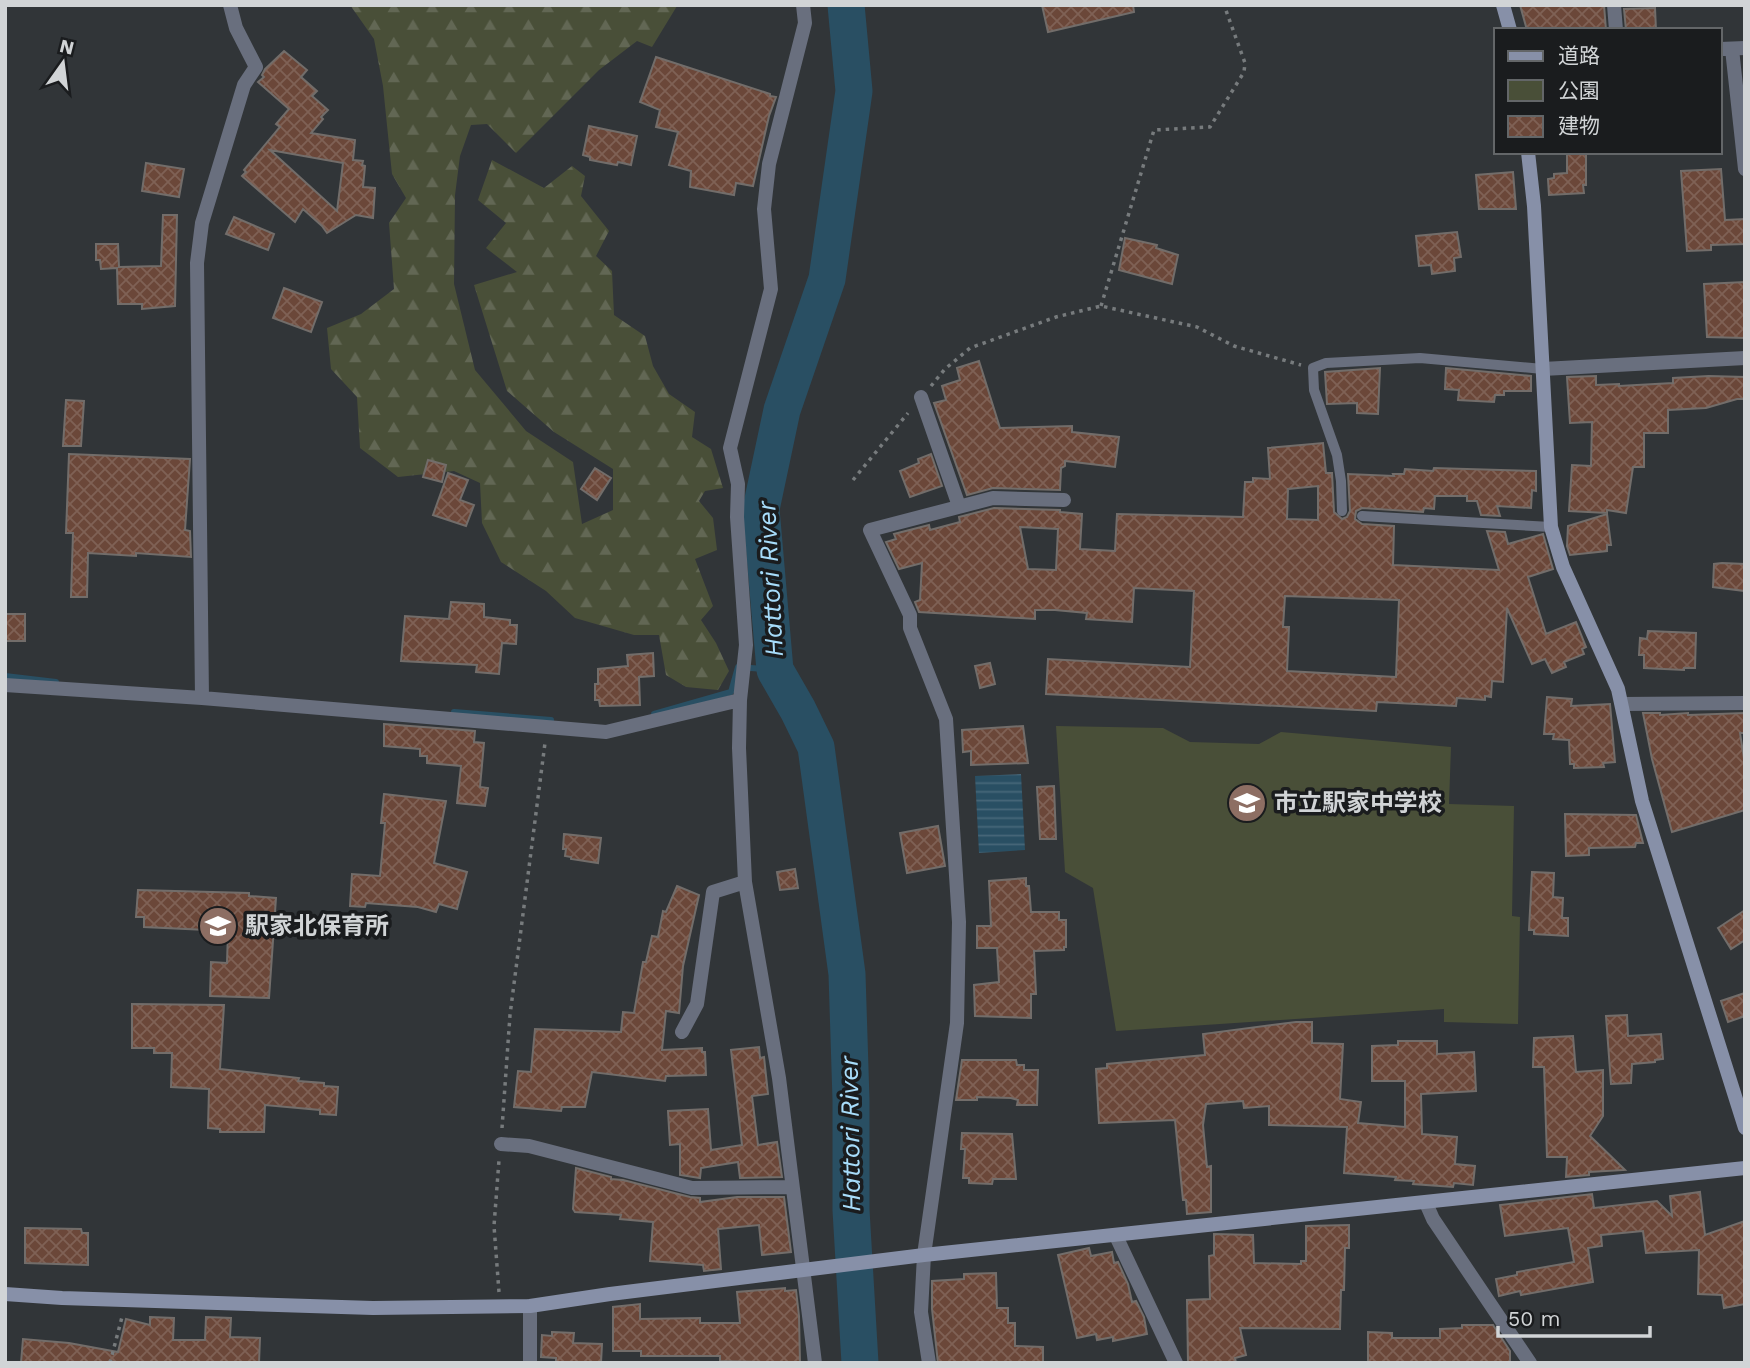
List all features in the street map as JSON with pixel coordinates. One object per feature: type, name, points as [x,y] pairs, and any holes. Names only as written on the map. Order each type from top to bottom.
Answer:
[{"type":"street","points":[[202,698],[197,264],[202,222],[244,85],[256,67],[236,28],[230,5]]},
{"type":"street","points":[[803,5],[806,23],[769,164],[764,209],[771,289],[730,448],[738,484],[737,517],[746,645],[740,700],[739,748],[745,882],[779,1078],[815,1363]]},
{"type":"street","points":[[1503,5],[1509,28]]},
{"type":"street","points":[[1614,5],[1616,28]]},
{"type":"street","points":[[1732,49],[1745,169]]},
{"type":"street","points":[[1528,154],[1534,206],[1551,527],[1563,567],[1618,689],[1642,801],[1745,1128]]},
{"type":"street","points":[[1543,369],[1745,358]]},
{"type":"street","points":[[921,397],[959,506]]},
{"type":"street","points":[[929,1363],[921,1312],[924,1255],[957,1023],[959,922],[946,719],[910,628],[910,615],[870,530],[993,498],[1063,500]]},
{"type":"street","points":[[5,685],[202,698],[606,732],[740,700]]},
{"type":"street","points":[[1622,704],[1745,703]]},
{"type":"street","points":[[682,1032],[697,1003],[713,892],[745,882]]},
{"type":"street","points":[[500,1144],[529,1146],[692,1188],[792,1187]]},
{"type":"street","points":[[5,1294],[123,1301],[373,1308],[530,1306],[924,1255],[1745,1168]]},
{"type":"street","points":[[1426,1203],[1433,1219],[1530,1363]]},
{"type":"street","points":[[1116,1236],[1176,1363]]},
{"type":"street","points":[[530,1306],[530,1363]]},
{"type":"lane","points":[[1342,511],[1337,455],[1314,390],[1313,368],[1326,363],[1420,358],[1543,369]]},
{"type":"lane","points":[[1362,516],[1551,527]]},
{"type":"path","points":[[1101,306],[1154,130],[1210,127],[1244,72],[1245,63],[1224,5]]},
{"type":"path","points":[[853,480],[945,369],[970,348],[1056,317],[1101,306],[1197,327],[1234,346],[1313,368]]},
{"type":"path","points":[[500,1308],[494,1226],[510,1015],[547,728]]},
{"type":"path","points":[[110,1363],[123,1301]]},
{"type":"green space","points":[[350,5],[677,6],[652,47],[637,41],[599,70],[516,153],[487,124],[471,125],[460,156],[455,195],[454,284],[475,370],[526,431],[573,462],[582,524],[613,510],[613,469],[554,432],[507,391],[474,285],[517,272],[486,248],[506,223],[478,200],[492,160],[544,188],[572,166],[585,176],[581,196],[609,231],[596,256],[612,271],[614,315],[645,336],[653,366],[669,394],[695,412],[692,437],[711,449],[723,488],[705,491],[699,501],[713,518],[717,550],[695,559],[713,606],[701,620],[729,671],[718,690],[686,687],[666,675],[659,635],[634,635],[575,618],[546,591],[501,562],[482,523],[480,483],[454,471],[398,477],[360,448],[357,397],[331,369],[327,328],[361,314],[394,289],[389,223],[406,198],[392,174],[383,86],[374,39]]},
{"type":"green space","points":[[1056,726],[1163,728],[1190,742],[1259,744],[1281,732],[1451,747],[1449,804],[1514,806],[1512,916],[1520,917],[1518,1024],[1444,1022],[1444,1009],[1116,1031],[1093,888],[1065,872]]},
{"type":"water","points":[[1021,774],[1025,850],[979,853],[975,776]]},
{"type":"building","points":[[1042,5],[1133,5],[1134,12],[1048,32]]},
{"type":"building","points":[[1520,5],[1604,5],[1606,28],[1526,28]]},
{"type":"building","points":[[1655,8],[1656,28],[1626,28],[1624,9]]},
{"type":"building","points":[[284,51],[307,70],[301,77],[317,91],[312,96],[328,110],[311,133],[355,140],[353,160],[363,161],[362,165],[365,166],[363,187],[375,188],[373,218],[356,215],[327,233],[303,209],[295,222],[242,176],[280,127],[276,124],[289,109],[258,82],[264,77],[262,75]],"holes":[[[270,150],[343,163],[337,211]]]},
{"type":"building","points":[[656,57],[776,97],[753,186],[736,183],[734,195],[690,187],[691,171],[669,165],[678,132],[656,127],[660,110],[640,102]]},
{"type":"building","points":[[589,126],[637,136],[631,165],[590,160],[590,157],[583,155]]},
{"type":"building","points":[[1567,154],[1586,154],[1584,193],[1549,195],[1548,179],[1554,178],[1554,174],[1567,173]]},
{"type":"building","points":[[146,163],[184,169],[179,197],[142,191]]},
{"type":"building","points":[[1721,169],[1725,220],[1745,219],[1745,244],[1711,245],[1711,250],[1687,251],[1681,171]]},
{"type":"building","points":[[1513,172],[1516,209],[1479,209],[1476,175]]},
{"type":"building","points":[[163,215],[177,215],[175,306],[142,309],[142,304],[118,304],[117,268],[101,269],[100,260],[96,260],[96,244],[118,244],[119,267],[161,266]]},
{"type":"building","points":[[234,217],[274,234],[268,250],[226,234]]},
{"type":"building","points":[[1457,232],[1461,257],[1454,258],[1455,271],[1432,274],[1431,265],[1419,266],[1416,236]]},
{"type":"building","points":[[1125,238],[1157,245],[1156,248],[1178,255],[1172,284],[1119,270]]},
{"type":"building","points":[[1745,282],[1745,338],[1707,337],[1704,284]]},
{"type":"building","points":[[284,288],[322,302],[311,332],[273,318]]},
{"type":"building","points":[[979,361],[1000,428],[1072,426],[1072,432],[1119,437],[1115,467],[1065,461],[1065,466],[1061,468],[1060,490],[993,488],[967,495],[934,403],[946,400],[942,386],[960,380],[957,368]]},
{"type":"building","points":[[1380,368],[1378,414],[1357,413],[1357,403],[1327,404],[1325,372]]},
{"type":"building","points":[[1446,368],[1531,376],[1531,391],[1504,391],[1504,395],[1495,395],[1494,402],[1458,400],[1459,390],[1445,389]]},
{"type":"building","points":[[1596,376],[1596,385],[1619,386],[1673,383],[1673,378],[1745,377],[1745,399],[1706,408],[1668,410],[1668,433],[1644,433],[1644,467],[1633,467],[1626,513],[1607,510],[1607,513],[1569,511],[1572,465],[1591,466],[1592,422],[1570,423],[1567,377]]},
{"type":"building","points":[[66,400],[84,401],[81,446],[63,446]]},
{"type":"building","points":[[1323,443],[1326,473],[1332,473],[1334,512],[1342,519],[1347,517],[1350,511],[1348,474],[1394,476],[1393,474],[1404,474],[1405,469],[1433,471],[1434,468],[1536,471],[1536,491],[1532,490],[1531,508],[1497,506],[1500,516],[1481,515],[1477,501],[1467,501],[1467,496],[1435,496],[1434,509],[1424,508],[1423,512],[1362,508],[1356,511],[1355,519],[1362,524],[1394,526],[1393,565],[1499,570],[1487,531],[1505,532],[1508,544],[1543,534],[1553,569],[1528,577],[1546,634],[1576,622],[1586,647],[1582,649],[1584,654],[1564,662],[1566,667],[1552,673],[1545,659],[1532,664],[1507,608],[1503,682],[1492,681],[1491,697],[1485,696],[1485,700],[1457,698],[1456,706],[1377,702],[1376,711],[1046,694],[1048,659],[1190,667],[1194,591],[1134,588],[1132,622],[1086,619],[1087,613],[1055,610],[1035,610],[1035,619],[919,612],[915,602],[920,600],[922,563],[899,569],[886,542],[896,539],[894,534],[929,525],[930,530],[960,522],[959,517],[994,508],[1060,510],[1082,514],[1080,549],[1115,551],[1117,514],[1243,517],[1245,482],[1253,482],[1253,478],[1270,479],[1268,448]],"holes":[[[1318,486],[1318,520],[1287,519],[1288,489]],[[1020,527],[1058,529],[1056,570],[1028,569]],[[1285,596],[1399,600],[1396,677],[1287,671],[1289,627],[1283,627]]]},
{"type":"building","points":[[69,454],[190,459],[185,530],[190,531],[191,557],[88,553],[87,597],[71,597],[73,533],[66,533]]},
{"type":"building","points":[[931,454],[942,486],[910,497],[900,471],[919,463],[918,459]]},
{"type":"building","points":[[428,460],[446,465],[442,482],[423,477]]},
{"type":"building","points":[[595,468],[611,478],[597,500],[581,489]]},
{"type":"building","points":[[448,473],[468,480],[460,500],[474,505],[466,526],[433,515]]},
{"type":"building","points":[[1607,514],[1611,545],[1607,545],[1607,551],[1570,555],[1567,546],[1568,526]]},
{"type":"building","points":[[1714,564],[1745,564],[1745,591],[1713,587]]},
{"type":"building","points":[[451,602],[484,604],[484,617],[510,620],[510,625],[517,625],[516,644],[502,643],[499,674],[476,672],[477,665],[401,661],[405,616],[449,619]]},
{"type":"building","points":[[5,614],[25,614],[25,641],[5,641]]},
{"type":"building","points":[[1648,631],[1696,633],[1695,668],[1644,668],[1644,655],[1639,655],[1640,638],[1647,639]]},
{"type":"building","points":[[653,653],[654,676],[639,677],[640,705],[600,706],[599,700],[595,700],[598,669],[628,666],[627,655]]},
{"type":"building","points":[[990,663],[995,684],[980,688],[975,666]]},
{"type":"building","points":[[1547,697],[1572,699],[1571,706],[1610,704],[1615,762],[1603,763],[1604,767],[1574,768],[1574,764],[1570,764],[1569,740],[1553,739],[1554,734],[1544,734]]},
{"type":"building","points":[[1643,713],[1745,713],[1745,733],[1740,733],[1745,765],[1745,810],[1672,832],[1652,759]]},
{"type":"building","points":[[384,724],[475,731],[474,742],[484,743],[480,787],[488,788],[485,806],[457,803],[461,766],[427,763],[427,756],[420,756],[420,749],[384,746]]},
{"type":"building","points":[[1023,726],[1028,763],[971,765],[971,751],[963,752],[962,730]]},
{"type":"building","points":[[1054,786],[1056,839],[1040,839],[1037,787]]},
{"type":"building","points":[[384,794],[446,801],[434,863],[467,872],[457,909],[439,904],[436,912],[418,907],[366,903],[365,907],[350,906],[352,874],[380,876],[385,823],[381,823]]},
{"type":"building","points":[[1565,814],[1636,815],[1643,843],[1636,843],[1635,847],[1589,848],[1589,855],[1566,856]]},
{"type":"building","points":[[938,826],[945,866],[907,873],[900,833]]},
{"type":"building","points":[[564,834],[601,838],[598,863],[565,856]]},
{"type":"building","points":[[795,869],[798,888],[780,890],[777,872]]},
{"type":"building","points":[[1532,872],[1554,873],[1553,897],[1563,898],[1562,918],[1568,918],[1568,936],[1534,934],[1534,930],[1529,930]]},
{"type":"building","points":[[1026,878],[1031,912],[1059,912],[1059,920],[1066,920],[1066,947],[1064,950],[1034,951],[1036,994],[1031,994],[1031,1018],[975,1016],[974,985],[999,982],[997,948],[977,948],[977,926],[991,926],[989,881]]},
{"type":"building","points":[[677,886],[699,895],[683,966],[679,1013],[666,1011],[662,1050],[702,1048],[702,1052],[705,1052],[706,1075],[666,1076],[665,1081],[592,1072],[585,1107],[562,1107],[561,1111],[514,1107],[518,1071],[531,1072],[535,1029],[621,1032],[623,1012],[634,1013],[643,962],[646,962],[652,936],[658,937],[663,911],[666,912]]},
{"type":"building","points":[[138,890],[249,893],[249,896],[276,898],[269,998],[210,996],[211,962],[227,963],[228,931],[144,927],[144,917],[136,917]]},
{"type":"building","points":[[1745,910],[1745,940],[1731,949],[1718,928]]},
{"type":"building","points":[[1745,993],[1745,1016],[1728,1022],[1721,1001]]},
{"type":"building","points":[[132,1004],[224,1005],[220,1069],[299,1078],[298,1081],[338,1087],[336,1115],[320,1114],[320,1110],[265,1105],[264,1132],[220,1132],[220,1129],[208,1128],[209,1089],[171,1087],[172,1053],[154,1053],[154,1048],[132,1048]]},
{"type":"building","points":[[1627,1015],[1628,1036],[1661,1034],[1663,1059],[1632,1064],[1631,1083],[1611,1084],[1606,1016]]},
{"type":"building","points":[[1312,1022],[1312,1043],[1343,1044],[1340,1099],[1361,1102],[1358,1123],[1405,1127],[1405,1081],[1372,1081],[1372,1046],[1398,1045],[1398,1041],[1437,1041],[1437,1054],[1474,1052],[1476,1091],[1421,1094],[1422,1134],[1457,1137],[1455,1164],[1475,1166],[1473,1185],[1454,1183],[1453,1187],[1413,1184],[1414,1181],[1395,1180],[1396,1177],[1344,1173],[1347,1127],[1269,1125],[1269,1106],[1244,1108],[1243,1101],[1206,1104],[1203,1125],[1207,1167],[1211,1166],[1211,1212],[1187,1214],[1186,1200],[1183,1200],[1175,1120],[1099,1123],[1096,1069],[1107,1068],[1107,1064],[1205,1055],[1203,1034]]},
{"type":"building","points":[[1573,1036],[1576,1072],[1603,1070],[1603,1116],[1590,1136],[1625,1170],[1589,1172],[1589,1175],[1566,1177],[1567,1157],[1547,1157],[1544,1067],[1533,1067],[1534,1038]]},
{"type":"building","points":[[759,1047],[760,1058],[764,1057],[768,1094],[752,1096],[758,1145],[777,1142],[782,1177],[740,1178],[738,1162],[701,1168],[700,1178],[680,1175],[680,1144],[670,1145],[668,1111],[708,1109],[711,1150],[742,1145],[731,1050]]},
{"type":"building","points":[[962,1060],[1016,1060],[1017,1065],[1024,1065],[1024,1070],[1038,1070],[1037,1105],[1017,1105],[1018,1100],[1011,1098],[977,1097],[977,1100],[956,1100]]},
{"type":"building","points":[[962,1133],[1012,1134],[1016,1179],[993,1179],[992,1184],[969,1183],[969,1178],[963,1178],[965,1149],[961,1149]]},
{"type":"building","points":[[576,1168],[611,1179],[700,1198],[700,1202],[737,1197],[784,1197],[791,1252],[762,1255],[759,1225],[718,1229],[721,1269],[704,1271],[703,1265],[650,1261],[653,1222],[620,1219],[621,1215],[575,1212]]},
{"type":"building","points":[[1700,1192],[1705,1235],[1745,1221],[1745,1304],[1724,1308],[1722,1295],[1698,1294],[1699,1250],[1646,1253],[1643,1231],[1601,1235],[1602,1246],[1588,1248],[1593,1282],[1521,1295],[1520,1291],[1499,1296],[1496,1279],[1517,1275],[1517,1272],[1574,1262],[1568,1228],[1505,1236],[1500,1205],[1592,1194],[1594,1208],[1657,1201],[1672,1216],[1670,1196]]},
{"type":"building","points":[[1349,1225],[1349,1248],[1345,1248],[1344,1290],[1341,1290],[1340,1329],[1240,1328],[1246,1355],[1235,1358],[1236,1363],[1188,1363],[1187,1300],[1210,1299],[1209,1256],[1214,1255],[1214,1234],[1253,1235],[1254,1263],[1301,1264],[1301,1261],[1306,1261],[1306,1226]]},
{"type":"building","points":[[25,1228],[81,1229],[82,1233],[88,1233],[88,1265],[25,1263]]},
{"type":"building","points":[[1089,1248],[1091,1256],[1112,1252],[1114,1263],[1118,1262],[1128,1284],[1132,1302],[1136,1301],[1144,1317],[1147,1334],[1113,1341],[1113,1337],[1097,1340],[1096,1334],[1077,1338],[1058,1255]]},
{"type":"building","points":[[996,1273],[997,1308],[1008,1308],[1008,1323],[1015,1323],[1015,1346],[1043,1347],[1043,1363],[938,1363],[932,1281],[964,1279],[964,1274]]},
{"type":"building","points":[[785,1288],[785,1291],[796,1290],[800,1363],[720,1361],[720,1356],[641,1356],[641,1351],[613,1351],[613,1307],[640,1304],[640,1319],[700,1318],[700,1323],[740,1323],[737,1292]]},
{"type":"building","points":[[150,1317],[174,1318],[173,1340],[205,1340],[206,1317],[231,1318],[230,1337],[260,1338],[259,1363],[21,1363],[23,1339],[69,1343],[118,1352],[126,1319],[150,1325]]},
{"type":"building","points":[[1462,1325],[1493,1325],[1510,1351],[1510,1363],[1368,1363],[1368,1332],[1392,1333],[1392,1338],[1440,1338],[1440,1329],[1462,1328]]},
{"type":"building","points":[[552,1332],[574,1333],[573,1343],[602,1344],[601,1363],[556,1363],[556,1358],[541,1357],[542,1335],[552,1336]]},
{"type":"waterway","name":"Hattori River","points":[[846,5],[854,91],[827,279],[782,410],[761,509],[775,670],[816,747],[847,974],[851,1210],[860,1363]]},
{"type":"waterway","points":[[654,714],[731,692],[738,667],[775,670]]},
{"type":"waterway","points":[[5,676],[56,682]]},
{"type":"waterway","points":[[454,712],[551,720]]},
{"type":"place","name":"市立駅家中学校","points":[[1247,803]]},
{"type":"place","name":"駅家北保育所","points":[[218,926]]}]
